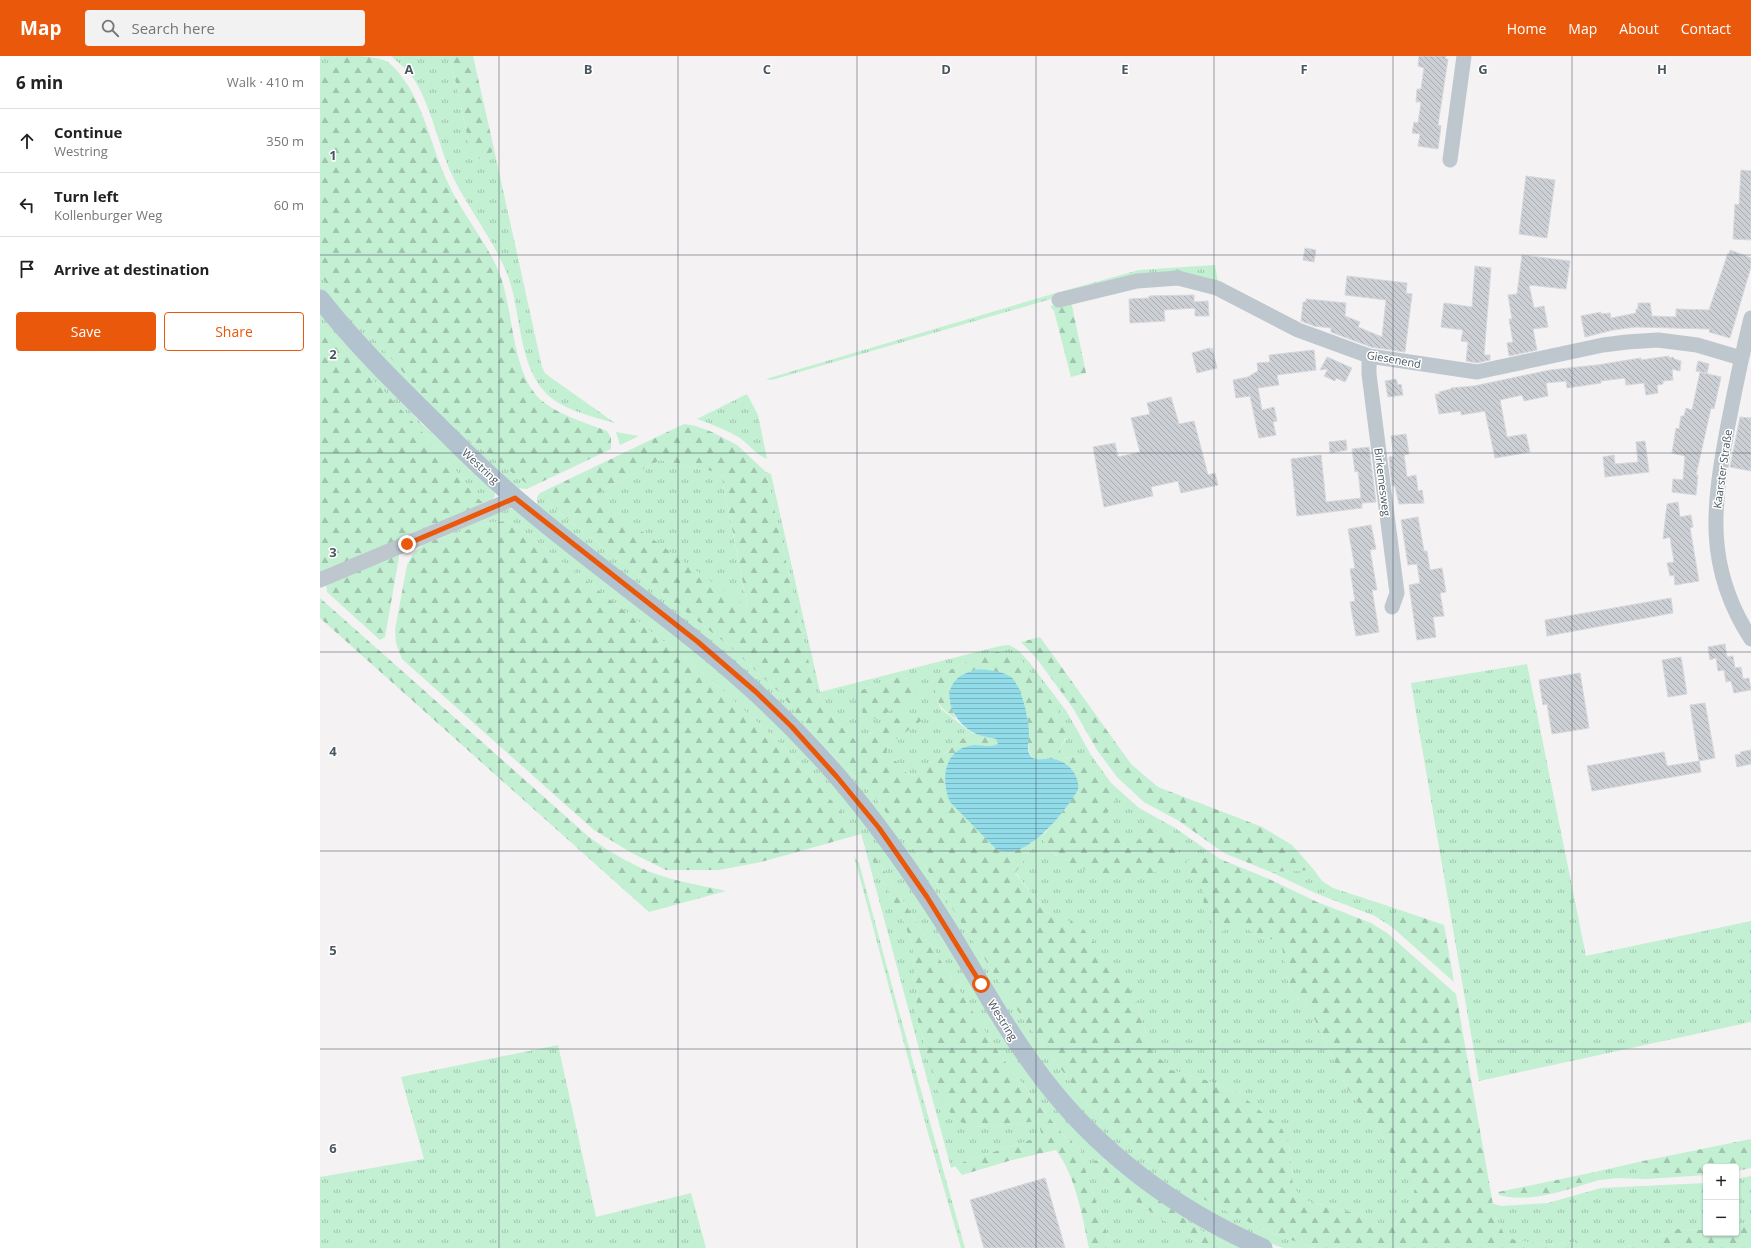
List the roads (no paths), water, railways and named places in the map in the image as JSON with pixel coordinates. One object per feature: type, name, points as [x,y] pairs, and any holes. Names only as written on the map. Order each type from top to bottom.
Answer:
[{"type":"main road","name":"Westring","points":[[320,299],[379,367],[515,498],[720,660],[774,709],[825,763],[869,816],[909,869],[1024,1053],[1050,1087],[1093,1136],[1132,1170],[1183,1207],[1223,1230],[1263,1248]]},
{"type":"street","points":[[1450,160],[1464,56]]},
{"type":"street","name":"Giesenend","points":[[1059,300],[1137,281],[1178,278],[1217,288],[1298,330],[1369,356],[1477,372],[1603,345],[1658,340],[1696,345],[1741,358]]},
{"type":"street","name":"Kaarster Straße","points":[[1751,318],[1741,358],[1720,467],[1716,499],[1715,529],[1718,559],[1729,597],[1742,625],[1751,639]]},
{"type":"street","name":"Birkemesweg","points":[[1369,356],[1369,374],[1397,593],[1392,607]]},
{"type":"street","points":[[320,580],[515,498]]},
{"type":"water","points":[[978,669],[1003,673],[1015,681],[1021,694],[1028,719],[1029,753],[1035,759],[1054,759],[1069,766],[1075,775],[1078,785],[1078,790],[1064,811],[1043,833],[1031,843],[1020,849],[1008,852],[996,849],[950,802],[945,784],[947,766],[951,758],[957,752],[965,747],[975,745],[990,746],[998,744],[996,739],[972,732],[966,728],[955,715],[952,708],[950,692],[952,685],[962,675]]}]
